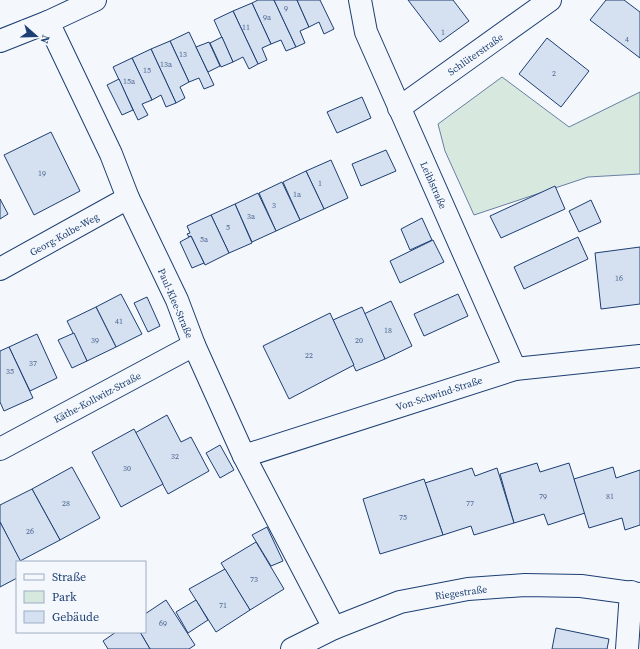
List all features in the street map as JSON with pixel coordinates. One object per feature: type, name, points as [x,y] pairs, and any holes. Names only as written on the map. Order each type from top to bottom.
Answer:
[{"type":"street","points":[[0,41],[48,22],[95,0]]},
{"type":"street","name":"Leiblstraße","points":[[360,0],[366,32],[515,369]]},
{"type":"street","name":"Schlüterstraße","points":[[399,108],[550,0]]},
{"type":"street","name":"Paul-Klee-Straße","points":[[48,22],[111,154],[128,198],[177,300],[194,345],[244,456],[334,628]]},
{"type":"street","name":"Georg-Kolbe-Weg","points":[[0,269],[128,198]]},
{"type":"street","name":"Käthe-Kollwitz-Straße","points":[[0,449],[194,345]]},
{"type":"street","name":"Von-Schwind-Straße","points":[[244,456],[515,369],[640,356]]},
{"type":"street","name":"Riegestraße","points":[[292,649],[334,628],[400,602],[468,589],[526,585],[581,586],[635,593]]},
{"type":"street","points":[[627,649],[635,593]]},
{"type":"green space","points":[[502,77],[569,127],[640,92],[640,174],[588,177],[474,215],[445,151],[438,124]]},
{"type":"building","points":[[258,0],[274,0],[296,47],[286,51],[281,40],[271,44],[252,3]]},
{"type":"building","points":[[274,0],[297,0],[309,27],[300,31],[305,43],[296,47]]},
{"type":"building","points":[[297,0],[320,0],[334,29],[324,34],[319,22],[309,27]]},
{"type":"building","points":[[408,0],[453,0],[469,21],[440,42]]},
{"type":"building","points":[[606,0],[624,0],[640,12],[640,58],[590,20]]},
{"type":"building","points":[[252,3],[271,44],[262,48],[267,60],[258,64],[233,11]]},
{"type":"building","points":[[233,11],[258,64],[249,69],[243,57],[233,62],[214,20]]},
{"type":"building","points":[[189,32],[214,85],[204,89],[199,78],[189,82],[170,41]]},
{"type":"building","points":[[222,37],[233,62],[221,67],[210,43]]},
{"type":"building","points":[[547,38],[589,71],[561,107],[519,74]]},
{"type":"building","points":[[170,41],[189,82],[180,87],[185,98],[176,103],[151,49]]},
{"type":"building","points":[[209,42],[220,66],[208,72],[196,47]]},
{"type":"building","points":[[151,49],[176,103],[166,107],[161,95],[152,100],[132,58]]},
{"type":"building","points":[[132,58],[152,100],[142,104],[148,115],[138,120],[113,67]]},
{"type":"building","points":[[119,79],[133,110],[122,115],[107,85]]},
{"type":"building","points":[[362,97],[371,118],[337,133],[327,112]]},
{"type":"building","points":[[51,132],[80,191],[34,215],[4,155]]},
{"type":"building","points":[[386,150],[396,171],[361,186],[352,164]]},
{"type":"building","points":[[331,160],[348,198],[324,209],[306,171]]},
{"type":"building","points":[[306,171],[324,209],[300,220],[283,182]]},
{"type":"building","points":[[282,182],[300,220],[276,231],[259,193]]},
{"type":"building","points":[[555,186],[565,209],[501,238],[490,216]]},
{"type":"building","points":[[258,193],[276,231],[252,242],[235,204]]},
{"type":"building","points":[[0,199],[8,214],[0,219]]},
{"type":"building","points":[[591,200],[601,222],[579,232],[569,211]]},
{"type":"building","points":[[235,204],[252,243],[229,253],[211,215]]},
{"type":"building","points":[[211,215],[229,253],[205,265],[191,236],[189,237],[187,234],[190,233],[187,226]]},
{"type":"building","points":[[422,218],[432,240],[410,250],[401,229]]},
{"type":"building","points":[[191,236],[204,263],[192,268],[180,242]]},
{"type":"building","points":[[578,237],[588,259],[524,289],[514,267]]},
{"type":"building","points":[[433,240],[444,262],[400,283],[390,261]]},
{"type":"building","points":[[640,247],[640,304],[601,309],[595,253]]},
{"type":"building","points":[[121,294],[142,334],[116,347],[96,307]]},
{"type":"building","points":[[458,294],[468,316],[424,336],[414,314]]},
{"type":"building","points":[[147,297],[160,326],[148,332],[134,303]]},
{"type":"building","points":[[391,301],[412,346],[385,359],[364,314]]},
{"type":"building","points":[[96,307],[116,347],[87,361],[67,321]]},
{"type":"building","points":[[362,307],[385,359],[356,371],[333,320]]},
{"type":"building","points":[[330,313],[354,365],[289,399],[263,346]]},
{"type":"building","points":[[74,333],[87,361],[72,368],[58,340]]},
{"type":"building","points":[[37,334],[57,378],[30,391],[9,347]]},
{"type":"building","points":[[9,347],[33,398],[4,411],[0,402],[0,351]]},
{"type":"building","points":[[167,415],[181,442],[191,437],[209,471],[168,494],[135,433]]},
{"type":"building","points":[[134,429],[163,484],[121,507],[92,452]]},
{"type":"building","points":[[220,445],[234,470],[220,478],[206,453]]},
{"type":"building","points":[[537,463],[540,472],[569,463],[585,513],[548,525],[544,514],[514,523],[500,474]]},
{"type":"building","points":[[72,467],[100,518],[60,540],[32,489]]},
{"type":"building","points":[[613,467],[616,478],[640,470],[640,525],[625,530],[622,518],[589,528],[574,479]]},
{"type":"building","points":[[472,468],[475,476],[497,468],[514,523],[474,535],[471,526],[443,535],[425,483]]},
{"type":"building","points":[[424,479],[443,535],[380,554],[363,499]]},
{"type":"building","points":[[32,489],[60,540],[20,561],[0,522],[0,505]]},
{"type":"building","points":[[0,522],[20,561],[16,561],[16,579],[0,587]]},
{"type":"building","points":[[267,527],[283,561],[271,566],[252,535]]},
{"type":"building","points":[[256,542],[284,589],[250,610],[221,563]]},
{"type":"building","points":[[225,569],[250,610],[216,632],[189,589]]},
{"type":"building","points":[[166,600],[195,645],[189,649],[150,649],[141,633],[146,633],[146,613]]},
{"type":"building","points":[[196,600],[208,620],[188,633],[176,612]]},
{"type":"building","points":[[556,628],[609,639],[607,649],[552,649]]},
{"type":"building","points":[[115,633],[141,633],[150,649],[108,649],[103,641]]}]
